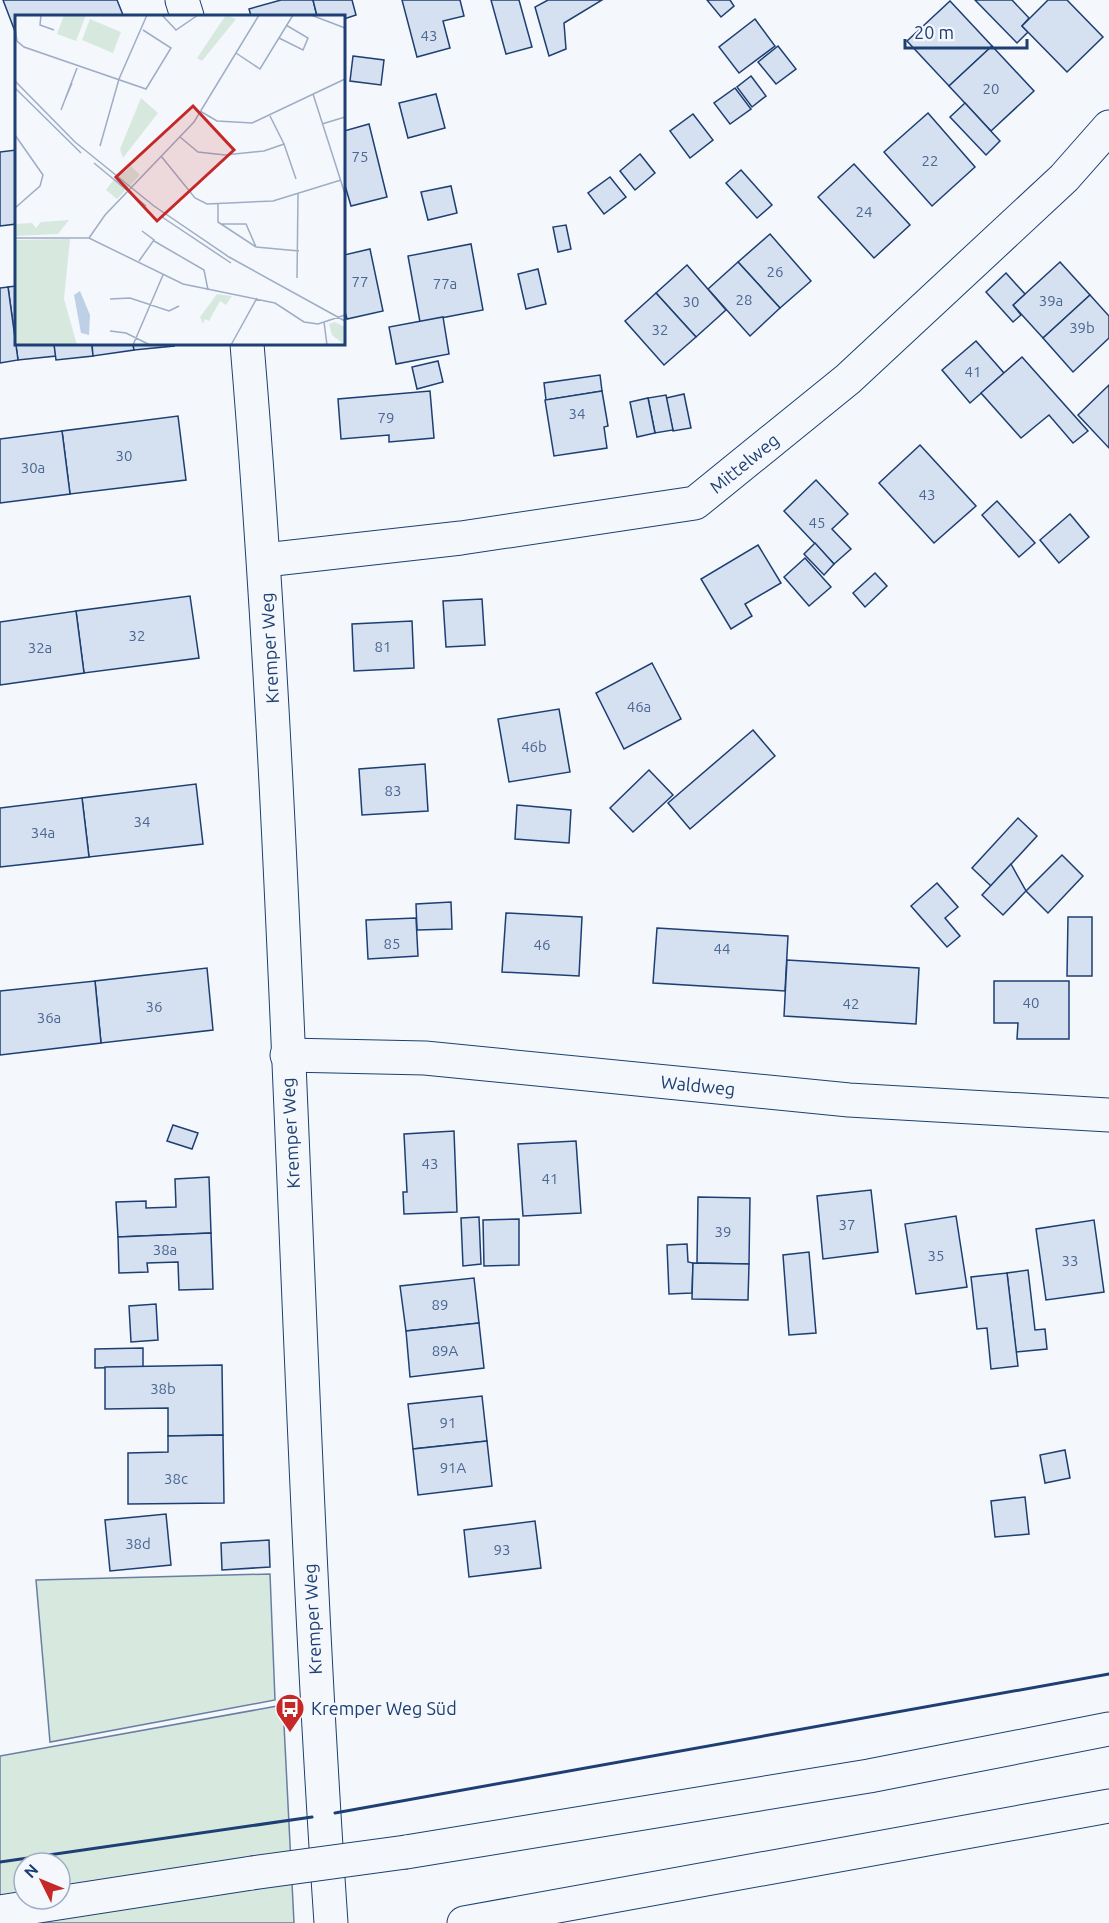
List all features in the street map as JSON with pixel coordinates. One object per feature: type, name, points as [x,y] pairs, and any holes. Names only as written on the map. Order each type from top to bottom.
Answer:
[{"type":"main road","points":[[182,0],[187,15]]},
{"type":"main road","name":"Mittelweg","points":[[265,560],[461,538],[695,502],[848,378],[1064,178],[1109,127]]},
{"type":"main road","name":"Kremper Weg","points":[[247,345],[265,560],[314,1662],[331,1923]]},
{"type":"main road","name":"Waldweg","points":[[287,1055],[425,1058],[849,1100],[1109,1115]]},
{"type":"main road","points":[[0,1912],[406,1852],[869,1776],[1109,1729]]},
{"type":"main road","points":[[464,1923],[1109,1806]]},
{"type":"shaded area","points":[[270,1574],[275,1700],[50,1742],[36,1580]]},
{"type":"shaded area","points":[[283,1705],[294,1923],[0,1923],[0,1756]]},
{"type":"building","points":[[3,0],[117,0],[123,15],[15,15],[15,31]]},
{"type":"building","points":[[281,0],[313,0],[317,15],[251,15],[249,9]]},
{"type":"building","points":[[313,0],[352,0],[356,15],[345,19],[345,15],[317,15]]},
{"type":"building","points":[[402,0],[460,0],[464,16],[443,21],[450,48],[417,57]]},
{"type":"building","points":[[491,0],[519,0],[532,47],[506,54]]},
{"type":"building","points":[[548,0],[602,0],[564,23],[566,49],[549,56],[535,7]]},
{"type":"building","points":[[707,0],[730,0],[734,6],[721,17]]},
{"type":"building","points":[[975,0],[1012,0],[1029,18],[1022,26],[1028,32],[1017,43]]},
{"type":"building","points":[[1048,0],[1067,0],[1103,37],[1067,72],[1022,26]]},
{"type":"building","points":[[950,1],[992,46],[949,86],[907,41]]},
{"type":"building","points":[[755,19],[775,46],[739,73],[719,47]]},
{"type":"building","points":[[778,46],[796,69],[776,84],[758,62]]},
{"type":"building","points":[[992,46],[1034,91],[991,131],[949,86]]},
{"type":"building","points":[[353,56],[384,60],[381,85],[350,81]]},
{"type":"building","points":[[751,76],[766,96],[752,107],[737,87]]},
{"type":"building","points":[[735,88],[751,109],[730,124],[714,103]]},
{"type":"building","points":[[436,94],[445,128],[408,138],[399,103]]},
{"type":"building","points":[[965,103],[1000,141],[986,155],[950,117]]},
{"type":"building","points":[[928,113],[975,167],[932,206],[884,152]]},
{"type":"building","points":[[693,114],[713,140],[690,158],[670,131]]},
{"type":"building","points":[[369,124],[387,197],[351,206],[345,185],[345,131]]},
{"type":"building","points":[[15,150],[15,224],[0,226],[0,152]]},
{"type":"building","points":[[640,154],[655,173],[635,190],[620,171]]},
{"type":"building","points":[[854,164],[910,225],[874,258],[818,197]]},
{"type":"building","points":[[741,170],[772,205],[757,218],[726,183]]},
{"type":"building","points":[[610,177],[626,197],[604,214],[588,193]]},
{"type":"building","points":[[451,186],[457,213],[428,220],[421,192]]},
{"type":"building","points":[[566,225],[571,249],[558,252],[553,227]]},
{"type":"building","points":[[770,234],[811,281],[780,308],[738,262]]},
{"type":"building","points":[[471,244],[483,310],[420,322],[408,256]]},
{"type":"building","points":[[370,249],[383,311],[347,319],[345,255]]},
{"type":"building","points":[[738,262],[780,308],[750,336],[708,289]]},
{"type":"building","points":[[1060,262],[1090,295],[1043,338],[1013,305]]},
{"type":"building","points":[[687,265],[726,310],[696,337],[656,293]]},
{"type":"building","points":[[538,269],[546,304],[526,309],[518,274]]},
{"type":"building","points":[[1006,273],[1025,294],[1013,305],[1021,315],[1013,322],[986,292]]},
{"type":"building","points":[[15,286],[15,338],[8,287]]},
{"type":"building","points":[[8,287],[18,360],[0,363],[0,288]]},
{"type":"building","points":[[656,293],[696,337],[664,365],[625,321]]},
{"type":"building","points":[[1090,295],[1109,316],[1109,338],[1073,372],[1043,338]]},
{"type":"building","points":[[443,317],[449,354],[396,364],[389,327]]},
{"type":"building","points":[[976,341],[1004,373],[970,403],[942,370]]},
{"type":"building","points":[[16,345],[54,345],[56,356],[18,360]]},
{"type":"building","points":[[54,345],[92,345],[93,356],[56,360]]},
{"type":"building","points":[[92,345],[133,345],[134,350],[93,356]]},
{"type":"building","points":[[133,345],[174,346],[134,350]]},
{"type":"building","points":[[1022,357],[1088,431],[1073,443],[1049,415],[1021,438],[981,393]]},
{"type":"building","points":[[438,361],[443,382],[417,389],[412,367]]},
{"type":"building","points":[[600,375],[602,391],[546,400],[544,383]]},
{"type":"building","points":[[1109,385],[1109,448],[1078,415]]},
{"type":"building","points":[[430,391],[434,438],[389,442],[389,435],[341,439],[338,399]]},
{"type":"building","points":[[602,391],[608,426],[604,427],[607,448],[554,456],[545,400]]},
{"type":"building","points":[[684,394],[691,428],[673,431],[666,398]]},
{"type":"building","points":[[666,395],[673,430],[655,433],[648,398]]},
{"type":"building","points":[[648,398],[655,433],[637,437],[630,402]]},
{"type":"building","points":[[178,416],[186,480],[70,494],[62,431]]},
{"type":"building","points":[[62,431],[70,494],[0,503],[0,439]]},
{"type":"building","points":[[920,445],[976,506],[934,543],[879,483]]},
{"type":"building","points":[[816,480],[848,514],[832,529],[851,549],[834,564],[784,511]]},
{"type":"building","points":[[997,501],[1035,543],[1019,557],[982,515]]},
{"type":"building","points":[[1070,514],[1089,537],[1059,563],[1040,540]]},
{"type":"building","points":[[815,543],[834,564],[824,575],[804,554]]},
{"type":"building","points":[[758,545],[781,583],[745,604],[752,616],[731,629],[701,579]]},
{"type":"building","points":[[805,558],[831,587],[809,606],[784,577]]},
{"type":"building","points":[[875,573],[887,586],[865,607],[853,593]]},
{"type":"building","points":[[190,596],[199,658],[84,673],[76,611]]},
{"type":"building","points":[[482,599],[485,645],[446,647],[443,601]]},
{"type":"building","points":[[76,611],[84,673],[0,685],[0,622]]},
{"type":"building","points":[[412,621],[414,668],[354,671],[352,624]]},
{"type":"building","points":[[652,663],[681,719],[624,749],[596,693]]},
{"type":"building","points":[[559,709],[570,772],[509,782],[498,719]]},
{"type":"building","points":[[753,730],[775,756],[690,829],[668,803]]},
{"type":"building","points":[[425,764],[428,811],[362,815],[359,769]]},
{"type":"building","points":[[649,770],[673,795],[633,832],[610,808]]},
{"type":"building","points":[[196,784],[203,844],[89,857],[82,798]]},
{"type":"building","points":[[82,798],[89,857],[0,867],[0,808]]},
{"type":"building","points":[[517,805],[571,810],[569,843],[515,839]]},
{"type":"building","points":[[1018,818],[1037,836],[991,886],[972,868]]},
{"type":"building","points":[[1062,855],[1083,876],[1048,913],[1026,891]]},
{"type":"building","points":[[1011,864],[1026,891],[1003,915],[982,895]]},
{"type":"building","points":[[937,883],[958,907],[945,918],[960,936],[947,947],[911,906]]},
{"type":"building","points":[[451,902],[452,929],[417,930],[416,904]]},
{"type":"building","points":[[506,913],[582,917],[579,976],[502,972]]},
{"type":"building","points":[[1068,917],[1092,917],[1092,976],[1067,976]]},
{"type":"building","points":[[416,918],[418,956],[368,959],[366,920]]},
{"type":"building","points":[[657,928],[788,936],[785,991],[653,983]]},
{"type":"building","points":[[787,960],[919,968],[916,1024],[784,1016]]},
{"type":"building","points":[[207,968],[213,1030],[101,1043],[95,981]]},
{"type":"building","points":[[95,981],[101,1043],[0,1055],[0,991]]},
{"type":"building","points":[[994,981],[1069,981],[1069,1039],[1017,1039],[1018,1023],[994,1023]]},
{"type":"building","points":[[173,1125],[198,1133],[192,1149],[167,1141]]},
{"type":"building","points":[[454,1131],[457,1212],[404,1214],[403,1192],[407,1192],[404,1134]]},
{"type":"building","points":[[576,1141],[581,1213],[523,1216],[518,1144]]},
{"type":"building","points":[[209,1177],[211,1233],[118,1237],[116,1202],[146,1201],[146,1208],[176,1207],[175,1179]]},
{"type":"building","points":[[871,1190],[878,1252],[823,1259],[817,1196]]},
{"type":"building","points":[[698,1197],[750,1198],[749,1264],[697,1263]]},
{"type":"building","points":[[956,1216],[967,1287],[916,1294],[905,1224]]},
{"type":"building","points":[[479,1217],[481,1264],[463,1266],[461,1218]]},
{"type":"building","points":[[519,1219],[519,1265],[484,1266],[483,1220]]},
{"type":"building","points":[[1094,1220],[1104,1292],[1046,1300],[1036,1229]]},
{"type":"building","points":[[211,1233],[213,1289],[179,1290],[178,1262],[147,1263],[148,1272],[119,1273],[118,1237]]},
{"type":"building","points":[[687,1244],[688,1262],[693,1263],[692,1293],[669,1294],[667,1245]]},
{"type":"building","points":[[809,1252],[816,1333],[789,1335],[783,1255]]},
{"type":"building","points":[[693,1263],[749,1264],[748,1300],[692,1299]]},
{"type":"building","points":[[1028,1270],[1035,1330],[1045,1329],[1047,1349],[1016,1352],[1007,1273]]},
{"type":"building","points":[[1007,1273],[1018,1366],[991,1369],[987,1328],[977,1329],[971,1277]]},
{"type":"building","points":[[474,1278],[479,1323],[406,1331],[400,1286]]},
{"type":"building","points":[[156,1304],[158,1340],[131,1342],[129,1306]]},
{"type":"building","points":[[479,1323],[484,1368],[410,1377],[406,1331]]},
{"type":"building","points":[[143,1348],[143,1367],[95,1368],[95,1349]]},
{"type":"building","points":[[222,1365],[223,1435],[168,1436],[168,1408],[105,1409],[105,1367]]},
{"type":"building","points":[[482,1396],[487,1441],[413,1449],[408,1404]]},
{"type":"building","points":[[223,1435],[224,1503],[128,1504],[128,1453],[168,1452],[168,1436]]},
{"type":"building","points":[[487,1441],[492,1486],[418,1495],[413,1449]]},
{"type":"building","points":[[1065,1450],[1070,1478],[1045,1483],[1040,1455]]},
{"type":"building","points":[[1025,1497],[1029,1534],[995,1537],[991,1501]]},
{"type":"building","points":[[166,1514],[171,1565],[110,1571],[105,1520]]},
{"type":"building","points":[[535,1521],[541,1568],[469,1577],[464,1530]]},
{"type":"building","points":[[269,1540],[270,1567],[222,1570],[221,1543]]},
{"type":"wall","points":[[335,1813],[1109,1674]]},
{"type":"wall","points":[[0,1862],[312,1817]]},
{"type":"place","name":"Kremper Weg Süd","points":[[290,1734]]}]
